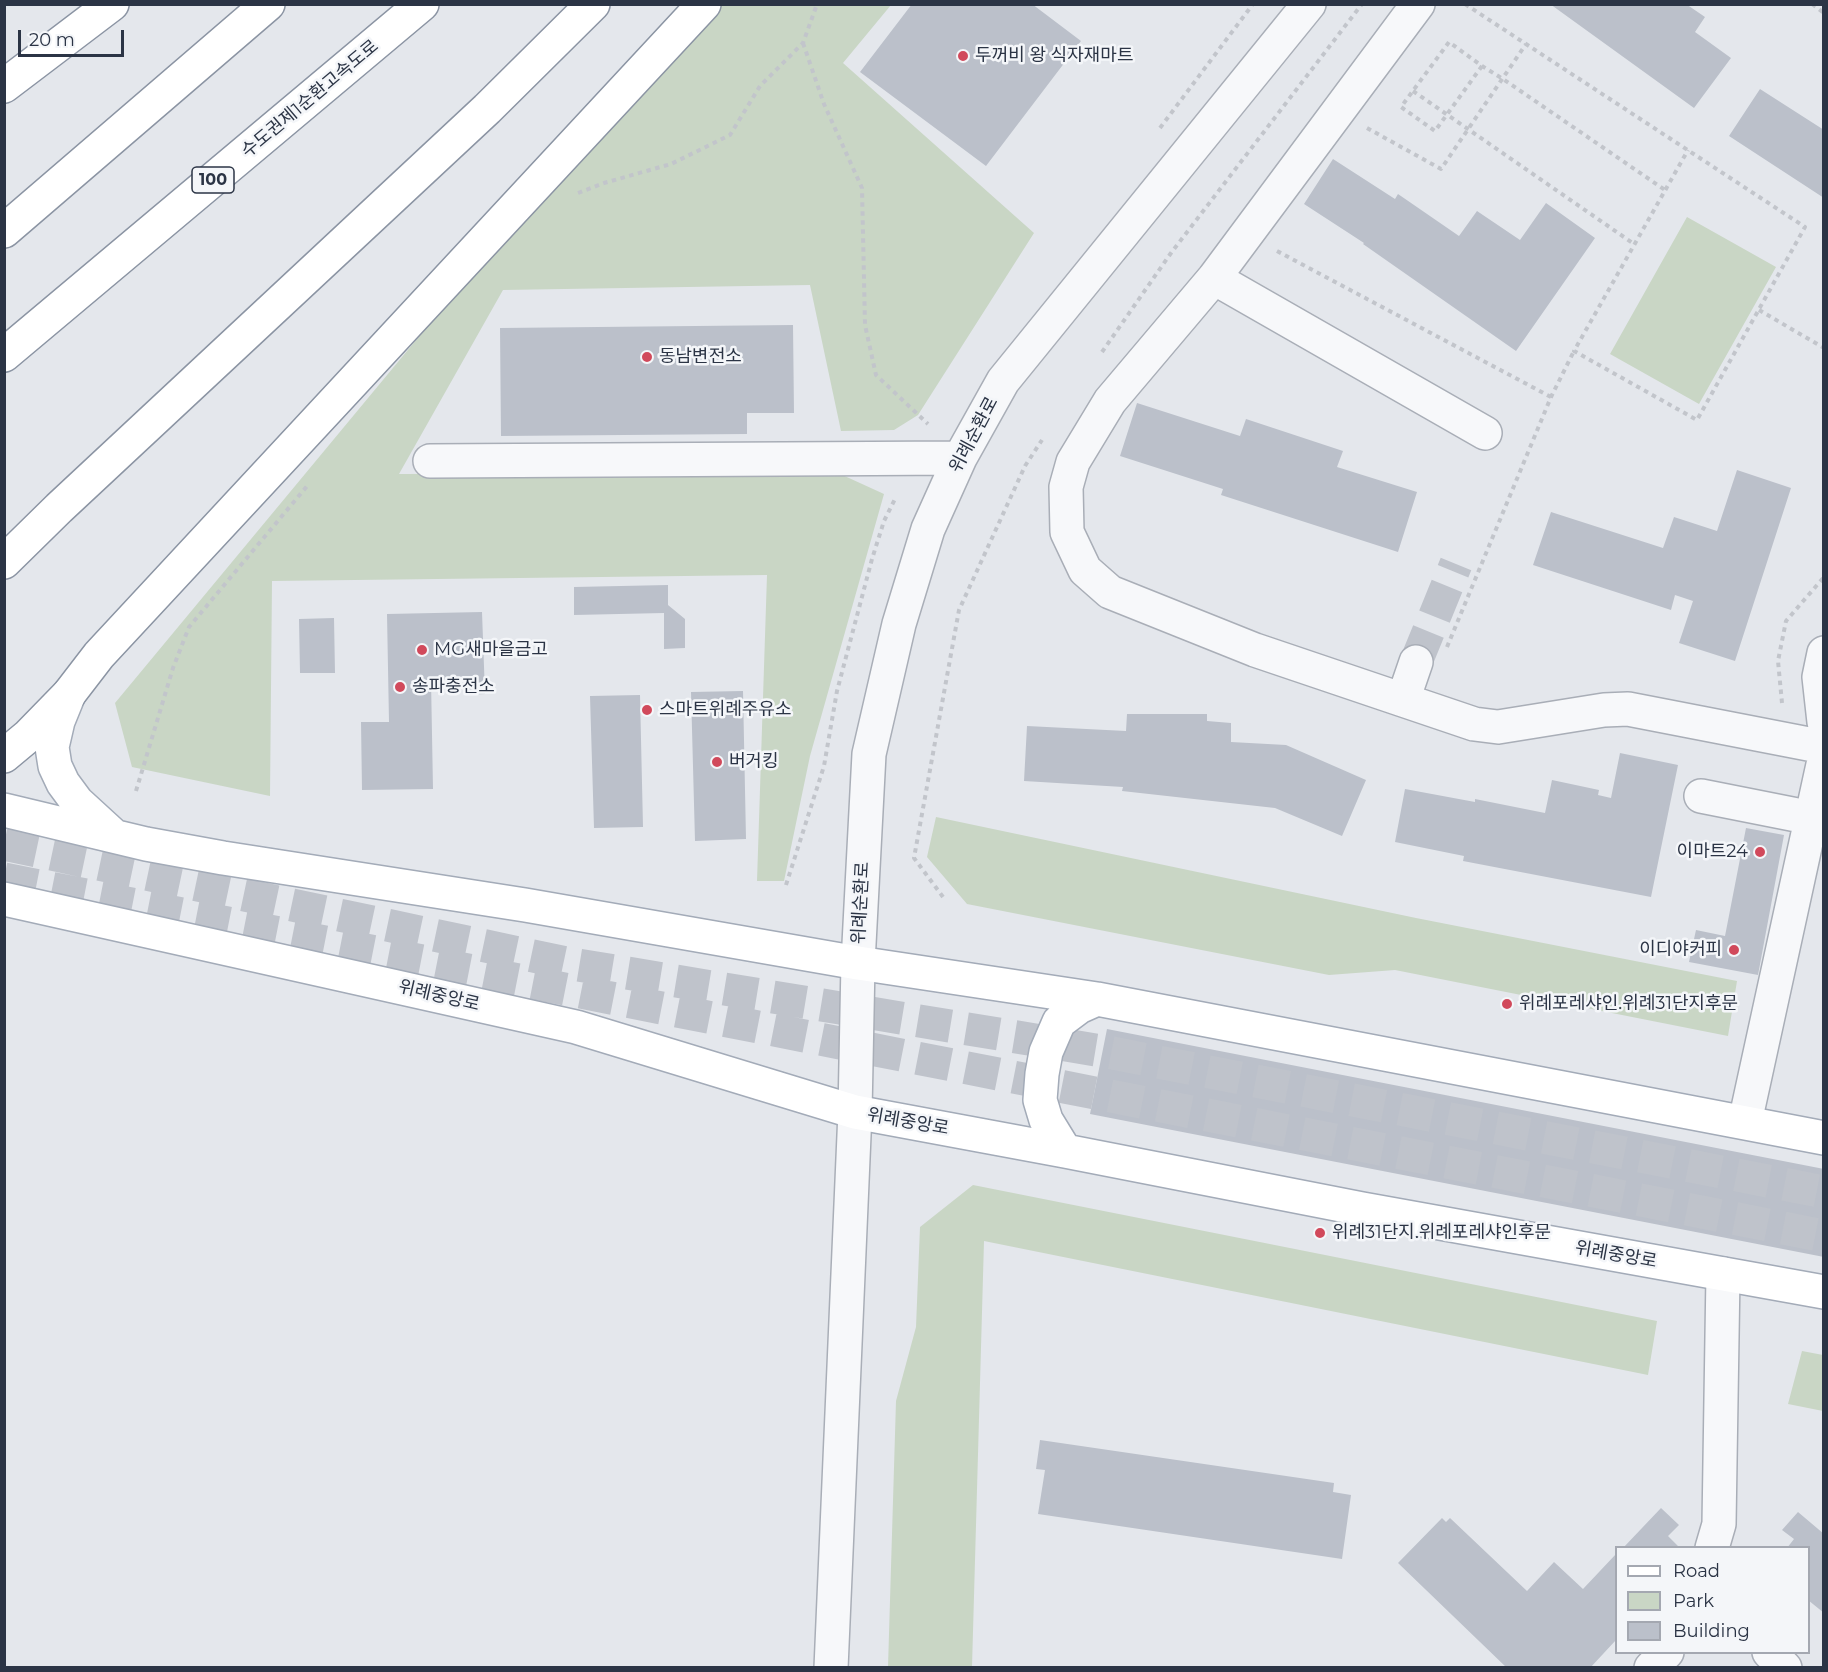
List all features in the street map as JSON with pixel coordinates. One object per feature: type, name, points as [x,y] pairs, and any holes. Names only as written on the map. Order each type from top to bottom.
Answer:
[{"type":"main road","points":[[4,86],[112,4]]},
{"type":"main road","points":[[4,231],[268,4]]},
{"type":"main road","name":"수도권제1순환고속도로","points":[[4,355],[422,4]]},
{"type":"main road","points":[[4,562],[67,500],[487,109],[593,4]]},
{"type":"main road","points":[[4,756],[28,736],[69,694],[107,646],[704,4]]},
{"type":"main road","points":[[69,694],[58,721],[52,747],[55,766],[63,783],[77,802],[114,836]]},
{"type":"main road","points":[[4,810],[114,836],[223,858],[525,905],[858,963],[1097,999],[1824,1138]]},
{"type":"main road","name":"위례중앙로","points":[[4,899],[576,1027],[855,1112],[1362,1209],[1824,1292]]},
{"type":"main road","points":[[1065,1151],[1046,1120],[1040,1100],[1046,1052],[1059,1023],[1079,1007],[1097,999]]},
{"type":"street","name":"위례순환로","points":[[831,1668],[855,1112],[858,963],[869,754],[899,624],[928,529],[960,458],[1003,381],[1309,4]]},
{"type":"street","points":[[1418,4],[1214,278],[1110,401],[1073,462],[1066,487],[1066,532],[1085,570],[1110,592],[1255,650],[1474,724],[1498,727],[1604,710],[1628,709],[1824,747]]},
{"type":"street","points":[[1214,278],[1485,433]]},
{"type":"street","points":[[430,460],[960,458]]},
{"type":"street","points":[[1824,652],[1819,677],[1824,722]]},
{"type":"street","points":[[1403,700],[1429,659]]},
{"type":"street","points":[[1745,1122],[1824,760]]},
{"type":"street","points":[[1701,796],[1812,818]]},
{"type":"street","points":[[1719,1540],[1723,1274]]},
{"type":"street","points":[[1651,1668],[1666,1654]]},
{"type":"street","points":[[1770,1654],[1785,1668]]},
{"type":"path","points":[[574,195],[604,183],[671,164],[730,135],[760,86],[803,43],[819,4]]},
{"type":"path","points":[[1466,4],[1805,227],[1697,420],[1574,351]]},
{"type":"path","points":[[1812,4],[1824,13]]},
{"type":"path","points":[[1482,66],[1435,131],[1401,107],[1449,42],[1665,190]]},
{"type":"path","points":[[803,43],[824,104],[862,188],[865,325],[876,375],[931,427]]},
{"type":"path","points":[[1364,126],[1441,169],[1526,44]]},
{"type":"path","points":[[1413,91],[1635,244]]},
{"type":"path","points":[[1429,659],[1574,351],[1688,150]]},
{"type":"path","points":[[1274,249],[1551,397]]},
{"type":"path","points":[[1759,310],[1824,348]]},
{"type":"path","points":[[136,791],[173,668],[189,627],[315,477]]},
{"type":"path","points":[[786,885],[824,766],[837,691],[866,581],[884,521],[895,499]]},
{"type":"path","points":[[1782,707],[1778,661],[1786,621],[1824,577]]},
{"type":"green space","points":[[713,5],[891,5],[843,63],[1034,233],[918,415],[894,430],[841,431],[810,285],[503,290],[399,474],[838,473],[884,494],[810,756],[784,881],[757,881],[767,575],[272,581],[270,796],[132,767],[115,703],[485,257]]},
{"type":"green space","points":[[1687,217],[1776,267],[1699,404],[1610,354]]},
{"type":"green space","points":[[936,817],[1416,918],[1737,981],[1728,1036],[1395,970],[1329,975],[967,904],[927,857]]},
{"type":"green space","points":[[973,1185],[1657,1321],[1648,1375],[984,1241],[972,1667],[888,1667],[896,1401],[916,1327],[920,1227]]},
{"type":"green space","points":[[1802,1351],[1823,1355],[1823,1411],[1788,1404]]},
{"type":"building","points":[[912,4],[1032,4],[1081,41],[986,166],[860,72]]},
{"type":"building","points":[[1550,4],[1686,4],[1705,17],[1695,32],[1731,58],[1694,108]]},
{"type":"building","points":[[1760,89],[1824,130],[1824,198],[1729,136]]},
{"type":"building","points":[[1333,159],[1395,199],[1398,194],[1459,236],[1477,211],[1520,240],[1546,203],[1595,238],[1516,351],[1364,243],[1304,204]]},
{"type":"building","name":"동남변전소","points":[[793,325],[794,413],[747,413],[747,434],[501,436],[500,328]]},
{"type":"building","points":[[1137,403],[1240,436],[1246,419],[1343,451],[1337,467],[1417,492],[1398,552],[1221,495],[1223,489],[1120,456]]},
{"type":"building","points":[[1737,470],[1791,488],[1735,661],[1679,643],[1693,601],[1675,595],[1671,610],[1533,565],[1551,512],[1663,548],[1674,517],[1717,531]]},
{"type":"building","points":[[668,585],[668,605],[685,619],[685,648],[664,649],[664,613],[574,615],[574,587]]},
{"type":"building","points":[[482,612],[485,694],[464,695],[464,679],[431,680],[433,789],[362,790],[361,722],[389,722],[387,614]]},
{"type":"building","points":[[334,618],[335,673],[300,673],[299,619]]},
{"type":"building","points":[[743,691],[746,839],[695,841],[691,692]]},
{"type":"building","points":[[640,695],[643,827],[594,828],[590,696]]},
{"type":"building","points":[[1127,714],[1207,714],[1207,721],[1231,723],[1231,742],[1286,745],[1366,780],[1342,836],[1275,808],[1122,791],[1123,787],[1024,781],[1027,726],[1126,731]]},
{"type":"building","points":[[1620,753],[1678,765],[1651,897],[1463,861],[1464,856],[1395,842],[1405,789],[1475,802],[1475,799],[1545,813],[1552,780],[1599,790],[1598,795],[1611,798]]},
{"type":"building","points":[[1746,828],[1784,835],[1758,975],[1689,962],[1696,930],[1725,936]]},
{"type":"building","points":[[1107,1029],[1824,1169],[1824,1257],[1090,1114]]},
{"type":"building","points":[[1040,1440],[1334,1483],[1333,1492],[1351,1495],[1342,1559],[1038,1514],[1045,1470],[1036,1469]]},
{"type":"building","points":[[1661,1508],[1679,1525],[1668,1536],[1678,1546],[1625,1546]]},
{"type":"building","points":[[1798,1512],[1824,1534],[1824,1613],[1810,1602],[1810,1546],[1789,1546],[1794,1539],[1782,1530]]},
{"type":"building","points":[[1442,1518],[1446,1522],[1450,1518],[1527,1591],[1554,1562],[1583,1589],[1615,1555],[1615,1641],[1590,1668],[1507,1668],[1398,1563]]},
{"type":"tunnel","points":[[1416,662],[1456,564]]},
{"type":"tunnel","points":[[4,844],[566,963],[1102,1051],[1824,1192]]},
{"type":"tunnel","points":[[4,879],[1824,1236]]},
{"type":"place","name":"두꺼비 왕 식자재마트","points":[[963,56]]},
{"type":"place","name":"동남변전소","points":[[647,357]]},
{"type":"place","name":"MG새마을금고","points":[[422,650]]},
{"type":"place","name":"송파충전소","points":[[400,687]]},
{"type":"place","name":"스마트위례주유소","points":[[647,710]]},
{"type":"place","name":"버거킹","points":[[717,762]]},
{"type":"place","name":"이마트24","points":[[1760,852]]},
{"type":"place","name":"이디야커피","points":[[1734,950]]},
{"type":"place","name":"위례포레샤인.위례31단지후문","points":[[1507,1004]]},
{"type":"place","name":"위례31단지.위례포레샤인후문","points":[[1320,1233]]}]
